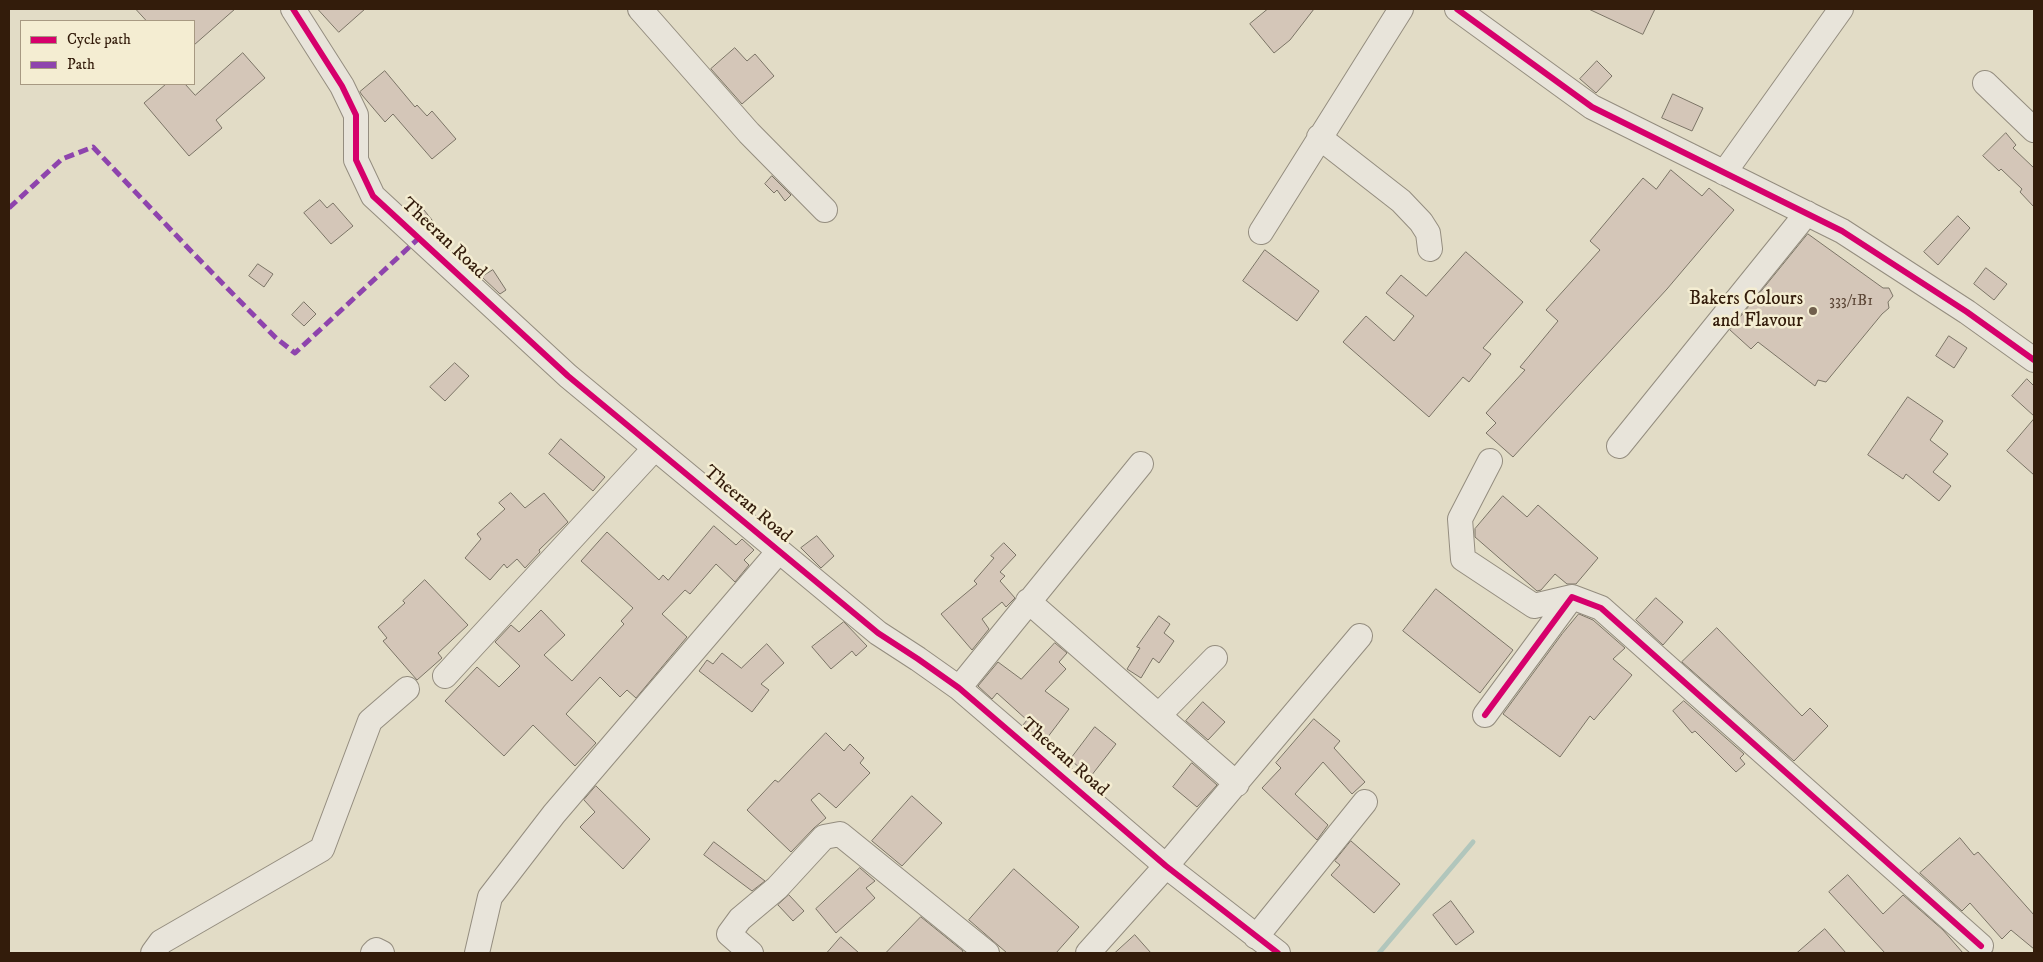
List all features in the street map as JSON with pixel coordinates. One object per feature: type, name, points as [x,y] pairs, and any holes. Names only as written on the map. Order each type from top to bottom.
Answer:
[{"type":"street","name":"Theeran Road","points":[[293,9],[342,86],[356,115],[356,160],[374,196],[568,376],[878,633],[918,658],[959,688],[1166,866],[1278,953]]},
{"type":"street","points":[[640,9],[749,133],[825,210]]},
{"type":"street","points":[[1261,232],[1401,9]]},
{"type":"street","points":[[1457,9],[1592,108],[1842,231],[1967,312],[2034,360]]},
{"type":"street","points":[[1724,173],[1841,9]]},
{"type":"street","points":[[1984,84],[2034,130]]},
{"type":"street","points":[[1319,137],[1401,201],[1421,222],[1428,233],[1430,249]]},
{"type":"street","points":[[1619,446],[1806,213]]},
{"type":"street","points":[[445,676],[655,448]]},
{"type":"street","points":[[1490,461],[1460,519],[1463,559],[1534,606],[1572,597],[1601,608],[1981,951]]},
{"type":"street","points":[[959,688],[1141,464]]},
{"type":"street","points":[[478,953],[490,898],[554,814],[779,551]]},
{"type":"street","points":[[1485,715],[1572,597]]},
{"type":"street","points":[[1028,601],[1237,784]]},
{"type":"street","points":[[1088,953],[1237,784],[1360,636]]},
{"type":"street","points":[[1159,715],[1215,658]]},
{"type":"street","points":[[153,953],[161,942],[322,849],[370,721],[407,689]]},
{"type":"street","points":[[1256,936],[1365,802]]},
{"type":"street","points":[[751,953],[729,934],[740,919],[777,888],[824,837],[840,834],[987,953]]},
{"type":"street","points":[[373,953],[376,950],[382,953]]},
{"type":"building","points":[[136,9],[235,9],[195,44],[195,20],[146,20]]},
{"type":"building","points":[[318,9],[365,9],[339,32]]},
{"type":"building","points":[[1268,9],[1314,9],[1290,40],[1274,53],[1250,24]]},
{"type":"building","points":[[1589,9],[1655,9],[1643,34]]},
{"type":"building","points":[[735,48],[747,61],[755,54],[774,76],[742,104],[711,69]]},
{"type":"building","points":[[243,53],[265,78],[216,120],[222,128],[189,156],[144,103],[165,85],[186,85],[195,95]]},
{"type":"building","points":[[1597,61],[1612,76],[1596,93],[1580,79]]},
{"type":"building","points":[[385,71],[415,107],[417,105],[427,116],[432,111],[456,139],[432,159],[393,114],[385,122],[360,92]]},
{"type":"building","points":[[1673,94],[1703,108],[1692,131],[1662,118]]},
{"type":"building","points":[[2006,133],[2016,145],[2013,148],[2034,168],[2034,207],[2020,192],[2022,189],[2001,169],[1999,171],[1983,156]]},
{"type":"building","points":[[1671,170],[1702,196],[1709,188],[1734,210],[1667,289],[1513,457],[1486,433],[1496,423],[1486,413],[1525,370],[1520,367],[1558,321],[1546,310],[1600,250],[1590,241],[1643,178],[1656,189]]},
{"type":"building","points":[[772,176],[791,195],[785,201],[777,190],[774,193],[765,184]]},
{"type":"building","points":[[320,200],[327,208],[333,203],[353,226],[331,244],[304,213]]},
{"type":"building","points":[[424,210],[436,225],[430,230],[416,217]]},
{"type":"building","points":[[1958,216],[1970,228],[1938,265],[1924,252]]},
{"type":"building","name":"Bakers Colours and Flavour","points":[[1808,234],[1883,288],[1889,288],[1893,296],[1888,302],[1889,308],[1826,382],[1818,380],[1815,386],[1758,342],[1751,349],[1730,330]]},
{"type":"building","points":[[1265,250],[1319,291],[1297,321],[1243,281]]},
{"type":"building","points":[[1466,252],[1523,302],[1483,348],[1491,354],[1469,382],[1463,377],[1429,417],[1343,342],[1366,316],[1394,341],[1414,316],[1386,293],[1401,275],[1426,296]]},
{"type":"building","points":[[258,264],[273,274],[264,287],[249,276]]},
{"type":"building","points":[[1986,268],[2007,284],[1994,300],[1974,284]]},
{"type":"building","points":[[493,270],[506,290],[500,294],[482,277]]},
{"type":"building","points":[[304,302],[316,314],[304,326],[292,315]]},
{"type":"building","points":[[1949,336],[1967,348],[1954,368],[1936,356]]},
{"type":"building","points":[[455,363],[469,376],[445,401],[430,387]]},
{"type":"building","points":[[2027,379],[2034,386],[2034,416],[2012,396]]},
{"type":"building","points":[[1908,397],[1943,421],[1930,440],[1948,454],[1933,472],[1951,486],[1939,501],[1906,474],[1903,479],[1868,455]]},
{"type":"building","points":[[2034,419],[2034,475],[2007,451]]},
{"type":"building","points":[[561,439],[605,477],[593,491],[549,454]]},
{"type":"building","points":[[511,493],[525,508],[544,493],[568,522],[539,550],[540,552],[525,568],[517,559],[507,568],[504,564],[490,580],[465,558],[481,539],[477,534],[505,509],[499,503]]},
{"type":"building","points":[[1503,496],[1527,517],[1538,505],[1598,558],[1576,584],[1567,584],[1555,574],[1541,590],[1537,591],[1475,537],[1475,529]]},
{"type":"building","points":[[714,526],[736,545],[742,539],[754,550],[744,560],[749,565],[735,582],[716,564],[690,594],[685,590],[662,614],[687,637],[636,698],[627,690],[620,697],[600,677],[566,714],[596,743],[575,766],[533,725],[504,756],[445,701],[477,667],[499,687],[520,666],[495,642],[511,625],[519,632],[541,610],[565,635],[544,655],[572,681],[624,624],[621,621],[633,608],[581,561],[607,532],[659,580],[663,575],[668,580]]},
{"type":"building","points":[[817,536],[834,556],[821,568],[801,548]]},
{"type":"building","points":[[1004,543],[1016,555],[1000,572],[1005,576],[1000,581],[1015,598],[1006,607],[1002,602],[982,619],[989,629],[972,650],[941,614],[977,584],[974,581],[994,558],[991,556]]},
{"type":"building","points":[[425,580],[468,625],[438,653],[442,658],[417,680],[383,641],[387,638],[378,627],[405,603],[403,601]]},
{"type":"building","points":[[1436,589],[1513,650],[1480,693],[1403,631]]},
{"type":"building","points":[[1656,598],[1683,622],[1663,645],[1636,620]]},
{"type":"building","points":[[1579,614],[1593,620],[1625,648],[1613,659],[1632,675],[1594,720],[1590,716],[1560,757],[1503,714]]},
{"type":"building","points":[[1159,616],[1170,624],[1164,633],[1174,641],[1159,663],[1153,658],[1141,678],[1127,669],[1140,648],[1137,647]]},
{"type":"building","points":[[844,622],[867,646],[856,656],[852,651],[831,669],[812,647]]},
{"type":"building","points":[[1717,628],[1802,716],[1810,708],[1828,726],[1794,761],[1682,662]]},
{"type":"building","points":[[1055,643],[1067,653],[1059,662],[1066,669],[1045,691],[1069,709],[1044,742],[1023,725],[1027,720],[997,693],[992,699],[978,686],[998,662],[1021,679]]},
{"type":"building","points":[[767,644],[784,663],[761,684],[769,690],[752,712],[699,671],[707,660],[713,664],[722,653],[741,668]]},
{"type":"building","points":[[1684,701],[1744,754],[1740,758],[1745,764],[1736,772],[1695,731],[1692,733],[1673,711]]},
{"type":"building","points":[[1203,702],[1225,722],[1208,740],[1186,721]]},
{"type":"building","points":[[1314,719],[1340,741],[1334,748],[1365,782],[1352,794],[1323,762],[1295,794],[1328,825],[1317,840],[1262,788],[1281,768],[1276,763]]},
{"type":"building","points":[[1095,727],[1116,744],[1091,776],[1070,760]]},
{"type":"building","points":[[826,733],[844,751],[850,744],[864,758],[860,763],[870,773],[836,808],[819,793],[811,800],[826,818],[791,852],[747,810],[775,780],[778,782]]},
{"type":"building","points":[[1192,763],[1217,785],[1197,807],[1173,787]]},
{"type":"building","points":[[596,786],[650,839],[623,869],[580,827],[595,812],[584,800]]},
{"type":"building","points":[[912,796],[942,823],[902,866],[872,841]]},
{"type":"building","points":[[1960,838],[1974,855],[1978,852],[2034,915],[2034,949],[2011,930],[2002,939],[1970,903],[1962,911],[1920,873]]},
{"type":"building","points":[[1351,841],[1400,884],[1374,913],[1331,875],[1340,865],[1335,861]]},
{"type":"building","points":[[714,842],[765,881],[752,891],[704,855]]},
{"type":"building","points":[[860,868],[875,881],[866,888],[875,898],[836,933],[816,909]]},
{"type":"building","points":[[1014,869],[1079,927],[1056,953],[1007,953],[969,920]]},
{"type":"building","points":[[1848,875],[1883,914],[1903,895],[1943,930],[1963,953],[1885,953],[1829,892]]},
{"type":"building","points":[[789,895],[804,911],[793,921],[778,905]]},
{"type":"building","points":[[1451,901],[1474,932],[1456,945],[1433,915]]},
{"type":"building","points":[[921,917],[963,951],[962,953],[886,953]]},
{"type":"building","points":[[1825,929],[1846,953],[1797,953]]},
{"type":"building","points":[[1135,935],[1151,953],[1115,953]]},
{"type":"building","points":[[841,937],[859,953],[827,953]]},
{"type":"waterway","points":[[1379,953],[1473,842]]},
{"type":"marked path","points":[[9,208],[62,159],[93,147],[276,338],[295,353],[419,238]]},
{"type":"cycle path","points":[[293,9],[342,86],[356,115],[356,160],[373,196],[568,376],[878,633],[959,688],[1166,866],[1278,953]]},
{"type":"cycle path","points":[[1457,9],[1592,107],[1842,231],[1967,312],[2034,360]]},
{"type":"cycle path","points":[[1485,715],[1572,597],[1601,608],[1981,946]]},
{"type":"place","name":"Bakers Colours and Flavour","points":[[1813,311]]}]
